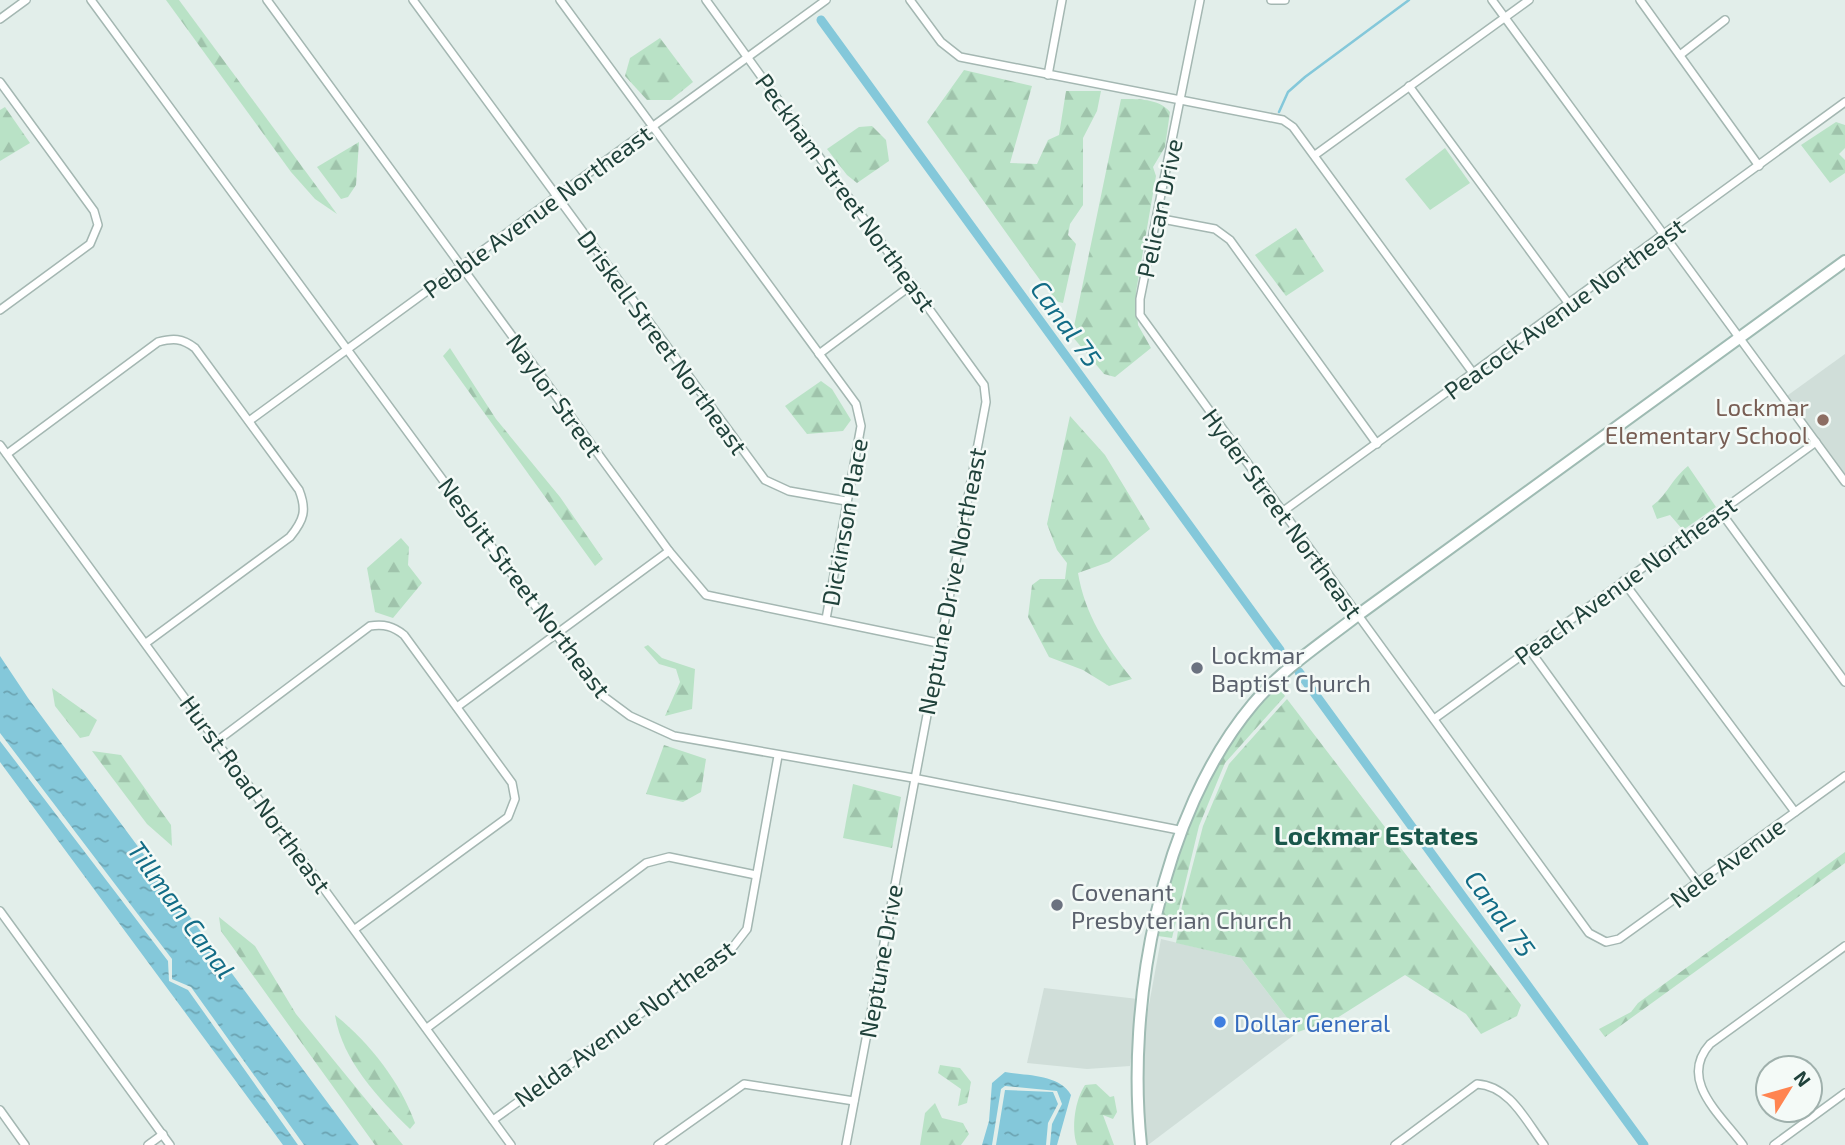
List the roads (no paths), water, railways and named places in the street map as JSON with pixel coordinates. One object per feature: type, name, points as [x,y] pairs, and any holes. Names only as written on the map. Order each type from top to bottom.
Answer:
[{"type":"street","points":[[0,19],[26,0]]},
{"type":"street","name":"Nesbitt Street Northeast","points":[[91,0],[599,693],[631,716],[674,736],[914,778],[1179,830]]},
{"type":"street","name":"Naylor Street","points":[[267,0],[668,551],[706,595],[938,643]]},
{"type":"street","name":"Driskell Street Northeast","points":[[413,0],[765,480],[789,491],[846,501]]},
{"type":"street","name":"Dickinson Place","points":[[560,0],[856,404],[861,426],[826,619]]},
{"type":"street","name":"Peckham Street Northeast","points":[[706,0],[984,384]]},
{"type":"street","name":"Pebble Avenue Northeast","points":[[249,421],[826,0]]},
{"type":"street","points":[[910,0],[941,42],[960,57],[1283,120],[1295,128],[1474,373]]},
{"type":"street","points":[[1048,75],[1062,0]]},
{"type":"street","name":"Pelican Drive","points":[[1140,315],[1140,299],[1200,0]]},
{"type":"street","points":[[1271,0],[1285,0]]},
{"type":"street","points":[[1492,0],[1845,482]]},
{"type":"street","points":[[1315,155],[1529,0]]},
{"type":"street","points":[[1640,0],[1759,166]]},
{"type":"street","points":[[1680,55],[1725,20]]},
{"type":"street","points":[[0,82],[94,211],[98,225],[90,244],[0,310]]},
{"type":"street","points":[[1409,86],[1569,304]]},
{"type":"street","name":"Peacock Avenue Northeast","points":[[1282,512],[1845,102]]},
{"type":"street","points":[[1157,218],[1215,229],[1230,240],[1377,444]]},
{"type":"street","points":[[1141,1145],[1136,1054],[1154,934],[1179,830],[1201,779],[1254,702],[1288,668],[1358,615],[1845,261]]},
{"type":"street","points":[[819,354],[913,284]]},
{"type":"street","name":"Hyder Street Northeast","points":[[1140,315],[1589,933],[1606,942]]},
{"type":"street","points":[[6,454],[158,342],[174,338],[186,341],[195,348],[299,489],[305,504],[303,521],[290,537],[146,643]]},
{"type":"street","name":"Neptune Drive Northeast","points":[[914,778],[986,401],[984,384]]},
{"type":"street","name":"Peach Avenue Northeast","points":[[1434,719],[1816,442]]},
{"type":"street","name":"Hurst Road Northeast","points":[[0,445],[511,1145]]},
{"type":"street","points":[[1720,511],[1845,682]]},
{"type":"street","points":[[457,707],[668,551]]},
{"type":"street","points":[[1623,581],[1795,812]]},
{"type":"street","points":[[216,741],[370,626],[381,624],[395,628],[404,635],[512,783],[515,799],[508,817],[355,929]]},
{"type":"street","points":[[1529,649],[1698,883]]},
{"type":"street","name":"Nelda Avenue Northeast","points":[[493,1120],[733,947],[747,929],[778,756]]},
{"type":"street","name":"Nele Avenue","points":[[1606,942],[1619,939],[1845,776]]},
{"type":"street","name":"Neptune Drive","points":[[846,1145],[914,778]]},
{"type":"street","points":[[427,1028],[646,863],[669,858],[756,876]]},
{"type":"street","points":[[0,911],[170,1145]]},
{"type":"street","points":[[1743,1145],[1698,1084],[1695,1070],[1699,1056],[1710,1044],[1845,946]]},
{"type":"street","points":[[658,1145],[744,1084],[854,1101]]},
{"type":"street","points":[[1396,1145],[1477,1084],[1490,1084],[1510,1098],[1544,1145]]},
{"type":"street","points":[[1774,1145],[1845,1093]]},
{"type":"street","points":[[0,1110],[25,1145]]},
{"type":"street","points":[[148,1145],[163,1134]]},
{"type":"water","name":"Tillman Canal","points":[[0,656],[28,698],[359,1145],[304,1145],[191,987],[172,979],[172,959],[0,733]]},
{"type":"water","points":[[0,741],[168,961],[169,981],[188,990],[298,1145],[283,1145],[0,762]]},
{"type":"water","points":[[1005,1072],[1051,1080],[1066,1088],[1071,1095],[1057,1145],[1050,1145],[1052,1124],[1062,1104],[1057,1091],[1005,1086],[1001,1089],[992,1145],[982,1145],[989,1121],[992,1083]]},
{"type":"water","points":[[1005,1090],[1053,1092],[1058,1104],[1048,1123],[1046,1145],[996,1145]]},
{"type":"waterway","points":[[1279,112],[1288,92],[1305,77],[1409,0]]},
{"type":"waterway","name":"Canal 75","points":[[821,20],[1280,650]]},
{"type":"waterway","name":"Canal 75","points":[[1299,672],[1644,1145]]},
{"type":"place","name":"Lockmar Elementary School","points":[[1823,420]]},
{"type":"place","name":"Lockmar Baptist Church","points":[[1197,668]]},
{"type":"place","name":"Covenant Presbyterian Church","points":[[1057,905]]},
{"type":"place","name":"Dollar General","points":[[1220,1022]]},
{"type":"district","name":"Lockmar Estates","points":[[1376,834]]}]
